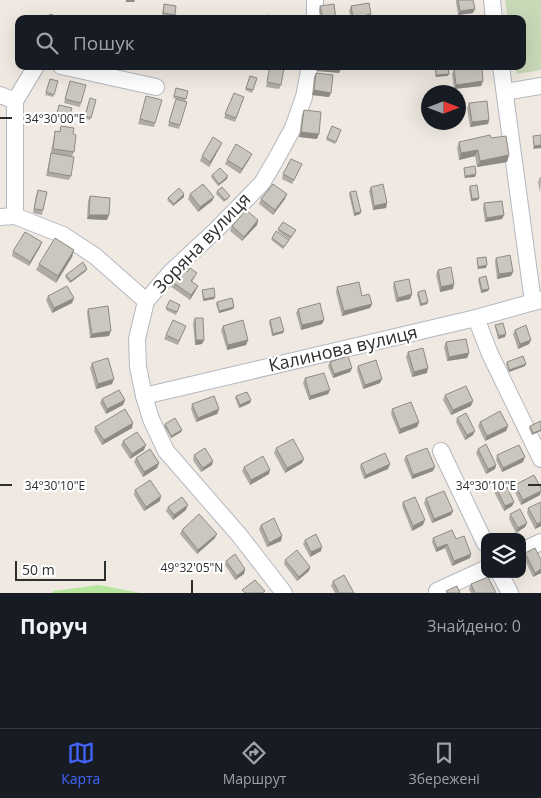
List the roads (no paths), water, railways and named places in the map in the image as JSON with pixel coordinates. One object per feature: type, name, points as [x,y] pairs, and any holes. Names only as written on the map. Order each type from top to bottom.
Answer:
[{"type":"street","points":[[315,0],[315,15]]},
{"type":"street","points":[[492,0],[494,15]]},
{"type":"street","points":[[32,70],[7,98],[8,216],[63,235],[95,256],[146,301]]},
{"type":"street","points":[[79,70],[156,87]]},
{"type":"street","name":"Зоряна вулиця","points":[[284,593],[240,536],[166,450],[151,418],[144,396],[138,367],[137,339],[146,301],[171,272],[262,183],[293,128],[304,97],[309,70]]},
{"type":"street","points":[[501,70],[537,301]]},
{"type":"street","points":[[504,92],[541,86]]},
{"type":"street","name":"Калинова вулиця","points":[[144,396],[476,318],[537,301]]},
{"type":"street","points":[[476,318],[490,354],[537,443],[541,459]]},
{"type":"street","points":[[441,450],[481,534]]},
{"type":"street","points":[[526,549],[541,542]]},
{"type":"street","points":[[437,591],[481,571]]},
{"type":"street","points":[[502,578],[510,593]]}]
